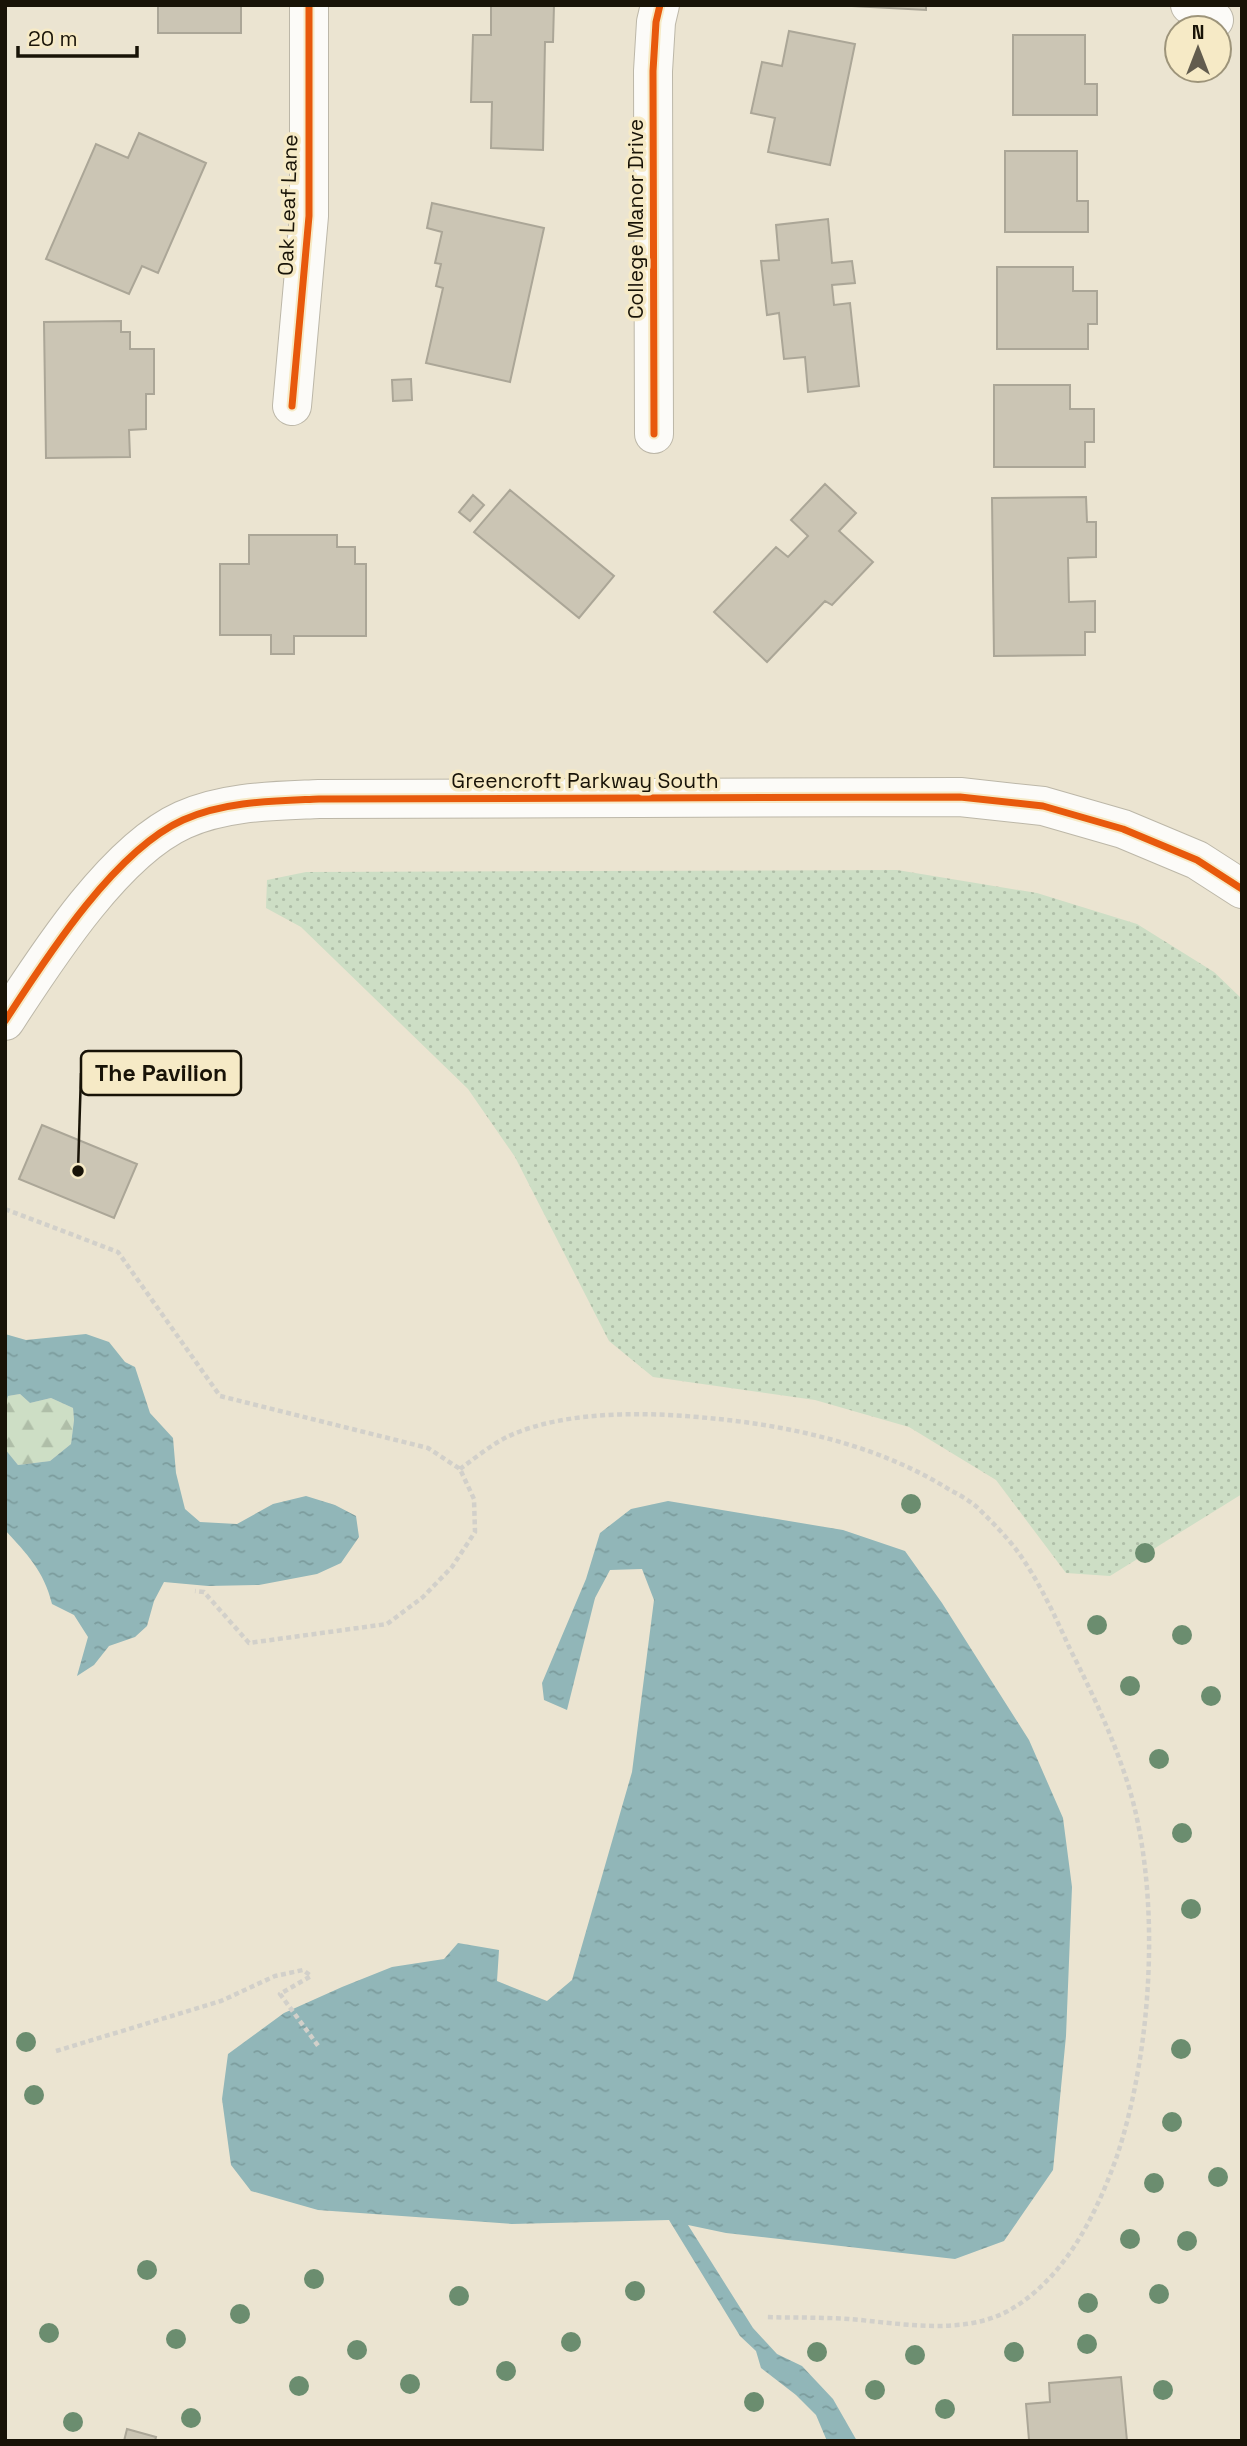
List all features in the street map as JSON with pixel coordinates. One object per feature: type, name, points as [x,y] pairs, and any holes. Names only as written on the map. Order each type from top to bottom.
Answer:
[{"type":"street","name":"Oak Leaf Lane","points":[[292,406],[309,216],[309,5]]},
{"type":"street","name":"College Manor Drive","points":[[654,434],[653,71],[656,22],[660,5]]},
{"type":"street","name":"Greencroft Parkway South","points":[[5,1021],[71,926],[112,875],[153,837],[184,820],[218,809],[260,802],[319,799],[960,797],[1043,806],[1123,829],[1197,860],[1242,889]]},
{"type":"path","points":[[5,1209],[118,1252],[220,1396],[428,1448],[460,1469],[474,1499],[475,1532],[452,1567],[423,1598],[387,1625],[249,1643],[204,1592],[195,1591]]},
{"type":"path","points":[[460,1469],[509,1436],[552,1423],[607,1416],[683,1415],[759,1423],[831,1440],[921,1471],[975,1505],[1018,1552],[1047,1601],[1102,1714],[1128,1784],[1144,1858],[1150,1926],[1143,2037],[1124,2133],[1094,2216],[1063,2264],[1026,2299],[1004,2313],[957,2325],[765,2317]]},
{"type":"path","points":[[56,2050],[221,2001],[275,1976],[303,1970],[311,1976],[280,1994],[319,2047]]},
{"type":"green space","points":[[897,870],[1037,893],[1137,924],[1214,972],[1242,999],[1242,1494],[1110,1576],[1066,1573],[996,1480],[909,1427],[815,1400],[653,1377],[609,1341],[515,1157],[468,1089],[301,927],[266,908],[267,880],[306,872]]},
{"type":"green space","points":[[20,1394],[30,1403],[51,1398],[73,1408],[71,1444],[50,1461],[18,1465],[5,1449],[5,1407],[8,1396]]},
{"type":"water","points":[[5,1334],[26,1340],[86,1334],[109,1342],[125,1362],[135,1367],[150,1413],[173,1438],[176,1473],[185,1509],[200,1522],[237,1524],[273,1504],[306,1496],[335,1505],[356,1516],[359,1537],[341,1563],[317,1574],[259,1585],[208,1586],[164,1582],[154,1601],[147,1626],[135,1637],[109,1646],[94,1665],[77,1676],[88,1637],[74,1615],[52,1604],[39,1572],[5,1530],[5,1449],[18,1465],[50,1461],[71,1444],[73,1408],[51,1398],[30,1403],[20,1394],[8,1396],[5,1407]]},
{"type":"water","points":[[668,1501],[843,1530],[905,1551],[942,1603],[1029,1740],[1063,1818],[1072,1887],[1066,2036],[1053,2170],[1004,2241],[955,2259],[726,2233],[688,2225],[753,2328],[777,2354],[802,2366],[833,2399],[857,2441],[827,2441],[816,2415],[796,2395],[761,2368],[756,2351],[740,2336],[669,2220],[512,2224],[318,2210],[251,2191],[231,2165],[222,2099],[228,2054],[284,2013],[392,1967],[444,1959],[458,1943],[499,1950],[497,1981],[547,2001],[572,1980],[632,1772],[654,1600],[642,1569],[610,1570],[595,1598],[567,1710],[544,1700],[542,1683],[586,1579],[600,1533],[631,1509]]},
{"type":"building","points":[[158,5],[241,5],[241,33],[158,33]]},
{"type":"building","points":[[491,5],[554,5],[553,42],[545,42],[543,150],[491,148],[492,102],[471,102],[473,35],[491,35]]},
{"type":"building","points":[[833,5],[926,5],[926,10]]},
{"type":"building","points":[[789,31],[855,44],[830,165],[768,152],[775,118],[751,113],[762,62],[782,66]]},
{"type":"building","points":[[1013,35],[1085,35],[1085,84],[1097,84],[1097,115],[1013,115]]},
{"type":"building","points":[[139,133],[206,163],[158,273],[142,266],[129,294],[46,259],[96,144],[128,158]]},
{"type":"building","points":[[1005,151],[1077,151],[1077,201],[1088,201],[1088,232],[1005,232]]},
{"type":"building","points":[[432,203],[544,228],[510,382],[426,363],[443,288],[436,286],[441,264],[435,263],[442,232],[427,228]]},
{"type":"building","points":[[828,219],[832,263],[852,261],[855,283],[832,285],[834,305],[850,303],[859,386],[808,392],[805,357],[784,359],[779,313],[767,315],[761,261],[779,260],[776,225]]},
{"type":"building","points":[[997,267],[1073,267],[1073,291],[1097,291],[1097,324],[1088,324],[1088,349],[997,349]]},
{"type":"building","points":[[121,321],[121,332],[130,332],[130,349],[154,349],[154,394],[146,394],[146,429],[129,430],[130,457],[46,458],[44,322]]},
{"type":"building","points":[[411,379],[412,400],[393,401],[392,380]]},
{"type":"building","points":[[994,385],[1070,385],[1070,409],[1094,409],[1094,442],[1085,442],[1085,467],[994,467]]},
{"type":"building","points":[[825,484],[856,513],[839,531],[873,562],[832,605],[825,601],[767,662],[714,612],[776,547],[788,557],[808,536],[791,520]]},
{"type":"building","points":[[510,490],[614,576],[579,618],[474,532]]},
{"type":"building","points":[[473,495],[484,505],[470,521],[459,512]]},
{"type":"building","points":[[1086,497],[1087,522],[1096,522],[1096,557],[1068,558],[1069,602],[1095,601],[1095,632],[1085,632],[1085,655],[994,656],[992,498]]},
{"type":"building","points":[[249,535],[337,535],[337,547],[355,547],[355,564],[366,564],[366,636],[294,636],[294,654],[271,654],[271,635],[220,635],[220,564],[249,564]]},
{"type":"building","points":[[42,1125],[137,1164],[114,1218],[19,1179]]},
{"type":"building","points":[[1121,2377],[1127,2441],[1018,2441],[1029,2440],[1026,2404],[1050,2402],[1049,2383]]},
{"type":"building","points":[[127,2429],[156,2437],[155,2441],[124,2441]]},
{"type":"cycle path","points":[[292,406],[309,216],[309,5]]},
{"type":"cycle path","points":[[654,434],[653,71],[656,22],[660,5]]},
{"type":"cycle path","points":[[5,1021],[83,908],[132,856],[157,835],[183,820],[216,809],[250,803],[319,799],[960,797],[1043,806],[1123,829],[1197,860],[1242,889]]},
{"type":"place","name":"The Pavilion","points":[[78,1171]]}]
